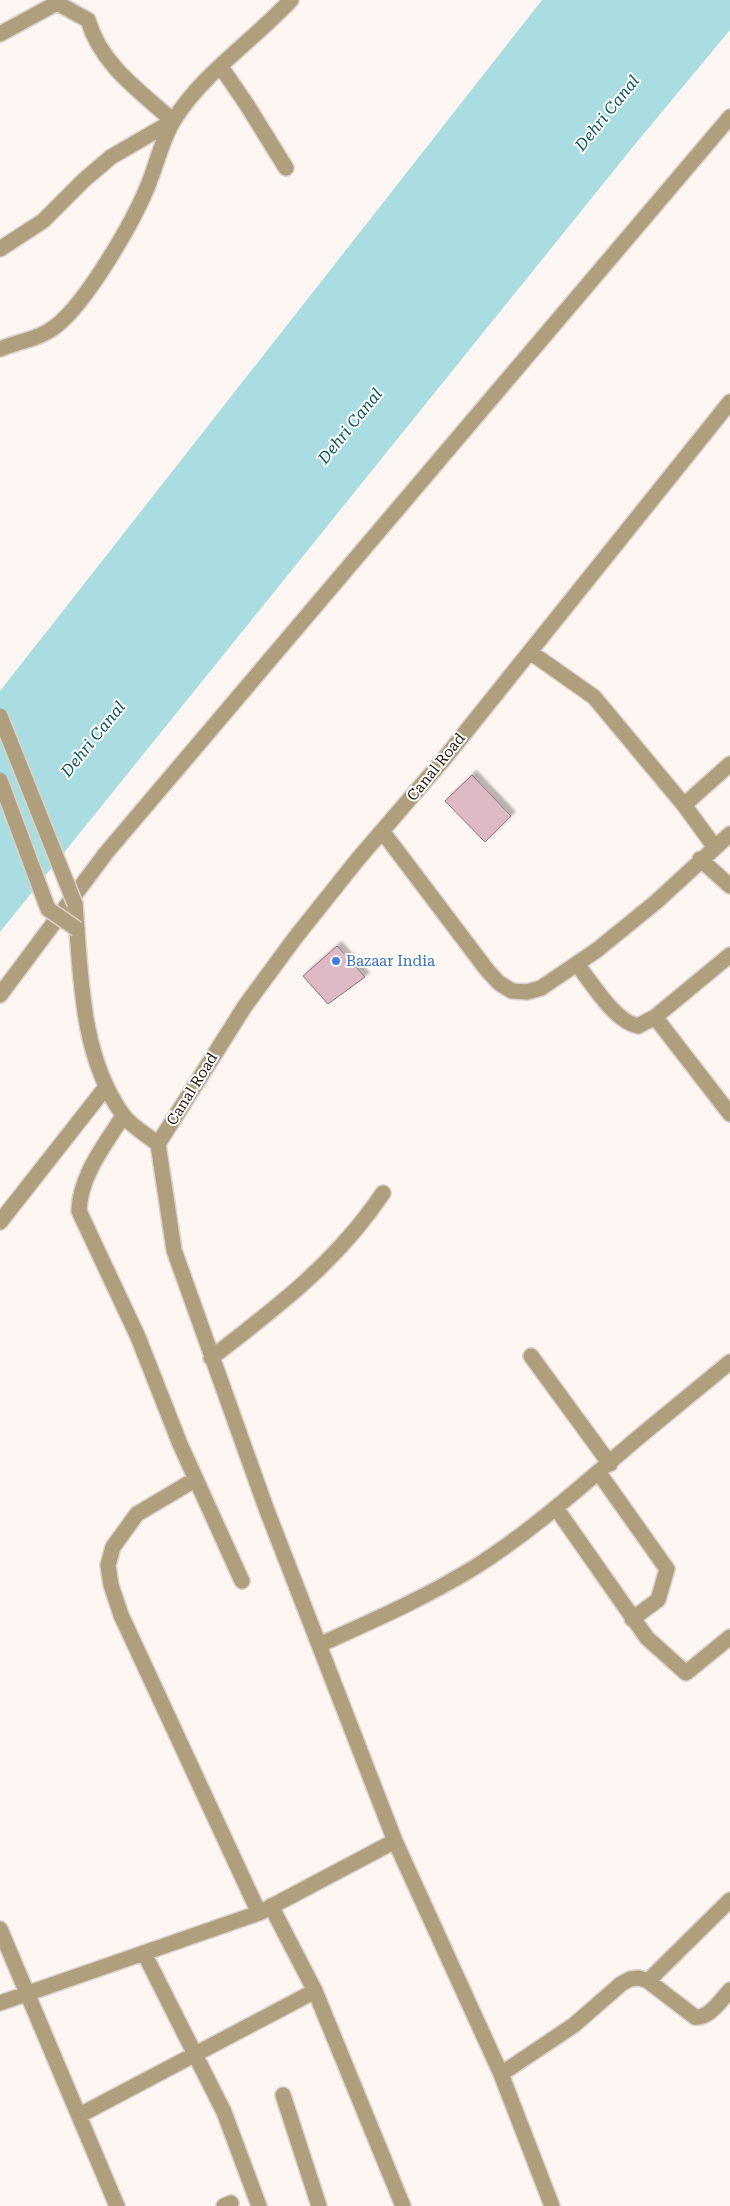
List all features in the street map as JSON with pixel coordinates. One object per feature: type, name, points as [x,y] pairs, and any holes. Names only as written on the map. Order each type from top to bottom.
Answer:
[{"type":"street","points":[[0,349],[40,336],[55,327],[86,294],[141,202],[173,121],[190,97],[291,0]]},
{"type":"street","points":[[0,34],[56,2],[88,20],[92,33],[112,67],[173,121]]},
{"type":"street","points":[[221,67],[247,104],[286,168]]},
{"type":"street","points":[[0,994],[106,853],[730,117]]},
{"type":"street","points":[[0,249],[43,221],[111,157],[173,121]]},
{"type":"street","name":"Canal Road","points":[[158,1144],[200,1074],[268,974],[382,831],[444,759],[730,402]]},
{"type":"street","points":[[530,652],[594,697],[684,805],[714,846]]},
{"type":"street","points":[[0,716],[75,904],[86,1019],[94,1053],[106,1087],[124,1116],[158,1144],[174,1250],[211,1358],[395,1841],[501,2074],[552,2206]]},
{"type":"street","points":[[684,805],[730,764]]},
{"type":"street","points":[[0,780],[48,909],[77,929]]},
{"type":"street","points":[[382,831],[499,983],[512,991],[527,992],[541,988],[577,964],[656,902],[714,846],[730,834]]},
{"type":"street","points":[[700,859],[730,886]]},
{"type":"street","points":[[577,964],[624,1020],[638,1026],[655,1017],[730,955]]},
{"type":"street","points":[[655,1017],[730,1114]]},
{"type":"street","points":[[0,1222],[106,1087]]},
{"type":"street","points":[[124,1116],[91,1166],[79,1199],[79,1211],[138,1337],[196,1479],[242,1581]]},
{"type":"street","points":[[211,1358],[302,1285],[337,1252],[358,1228],[383,1193]]},
{"type":"street","points":[[531,1356],[604,1468],[667,1570],[658,1600],[632,1619]]},
{"type":"street","points":[[319,1645],[392,1613],[475,1566],[556,1508],[730,1362]]},
{"type":"street","points":[[196,1479],[137,1514],[113,1547],[108,1565],[111,1585],[121,1615],[265,1910],[315,1991],[402,2206]]},
{"type":"street","points":[[556,1508],[632,1619],[647,1638],[686,1673],[730,1637]]},
{"type":"street","points":[[0,2003],[265,1910],[395,1841]]},
{"type":"street","points":[[648,1981],[730,1900]]},
{"type":"street","points":[[0,1929],[117,2206]]},
{"type":"street","points":[[144,1953],[224,2112],[259,2206]]},
{"type":"street","points":[[501,2074],[574,2025],[620,1984],[630,1979],[639,1978],[648,1981],[695,2017],[700,2018],[706,2016],[730,1990]]},
{"type":"street","points":[[80,2115],[315,1991]]},
{"type":"street","points":[[283,2095],[319,2206]]},
{"type":"water","name":"Dehri Canal","points":[[542,0],[730,0],[730,30],[632,148],[0,932],[0,691]]},
{"type":"building","points":[[472,775],[511,816],[485,842],[445,801]]},
{"type":"building","name":"Bazaar India","points":[[337,946],[365,977],[328,1004],[303,976]]},
{"type":"place","name":"Bazaar India","points":[[336,961]]}]
